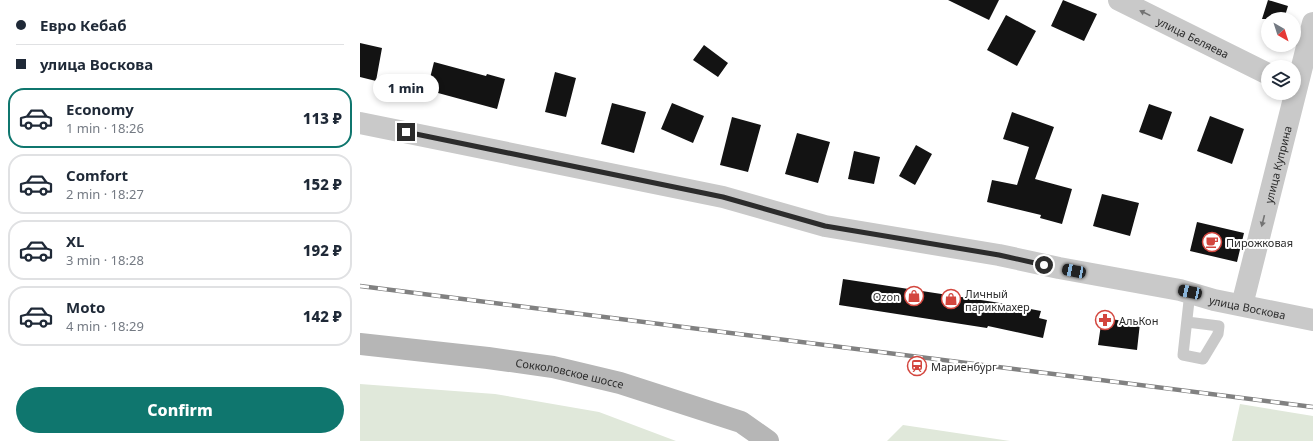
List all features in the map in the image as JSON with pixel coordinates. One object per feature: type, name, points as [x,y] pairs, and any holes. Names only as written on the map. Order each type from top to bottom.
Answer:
[{"type":"main road","name":"Сокколовское шоссе","points":[[360,344],[488,358],[553,368],[620,383],[741,422],[768,441]]},
{"type":"street","name":"улица Беляева","points":[[1119,0],[1261,71]]},
{"type":"street","name":"улица Куприна","points":[[1301,68],[1312,33]]},
{"type":"street","name":"улица Куприна","points":[[1242,305],[1292,100]]},
{"type":"street","name":"улица Воскова","points":[[360,123],[723,197],[825,226],[999,255],[1190,292],[1214,300],[1313,320]]},
{"type":"lane","points":[[1187,322],[1190,292]]},
{"type":"shaded area","points":[[360,384],[495,394],[599,412],[676,441],[360,441]]},
{"type":"shaded area","points":[[1240,404],[1313,416],[1313,441],[1232,441]]},
{"type":"shaded area","points":[[903,425],[1010,441],[887,441]]},
{"type":"building","points":[[948,0],[999,0],[989,20]]},
{"type":"building","points":[[1063,0],[1097,14],[1084,41],[1051,26]]},
{"type":"building","points":[[1268,0],[1288,6],[1286,12],[1264,12]]},
{"type":"building","points":[[1006,15],[1036,31],[1017,66],[987,50]]},
{"type":"building","points":[[360,43],[382,48],[376,81],[360,77]]},
{"type":"building","points":[[704,45],[728,63],[718,77],[693,60]]},
{"type":"building","points":[[434,62],[486,76],[487,74],[505,79],[497,109],[427,90]]},
{"type":"building","points":[[555,72],[576,78],[566,117],[545,112]]},
{"type":"building","points":[[612,103],[646,112],[634,153],[601,144]]},
{"type":"building","points":[[672,103],[704,116],[693,143],[661,129]]},
{"type":"building","points":[[1149,104],[1172,112],[1162,140],[1139,132]]},
{"type":"building","points":[[1012,112],[1054,127],[1035,179],[1072,189],[1062,224],[1040,218],[1041,215],[987,202],[992,180],[1017,185],[1029,147],[1003,139]]},
{"type":"building","points":[[1210,116],[1244,129],[1232,164],[1197,151]]},
{"type":"building","points":[[732,117],[761,125],[748,172],[720,165]]},
{"type":"building","points":[[797,133],[830,142],[818,183],[785,174]]},
{"type":"building","points":[[916,145],[932,154],[915,185],[899,176]]},
{"type":"building","points":[[854,151],[880,157],[874,184],[848,179]]},
{"type":"building","points":[[1102,194],[1139,203],[1130,236],[1093,226]]},
{"type":"building","points":[[1197,222],[1244,233],[1237,262],[1190,251]]},
{"type":"building","points":[[843,279],[994,302],[1041,311],[1039,318],[1047,320],[1043,338],[988,326],[987,328],[839,305]]},
{"type":"building","points":[[1102,318],[1140,323],[1137,350],[1098,345]]},
{"type":"railway","points":[[360,286],[1313,407]]},
{"type":"place","name":"Пирожковая","points":[[1212,242]]},
{"type":"place","name":"Ozon","points":[[914,296]]},
{"type":"place","name":"Личный парикмахер","points":[[951,299]]},
{"type":"place","name":"АльКон","points":[[1105,320]]},
{"type":"place","name":"Мариенбург","points":[[917,366]]},
{"type":"route","points":[[406,132],[723,197],[825,226],[999,255],[1044,265]]}]
